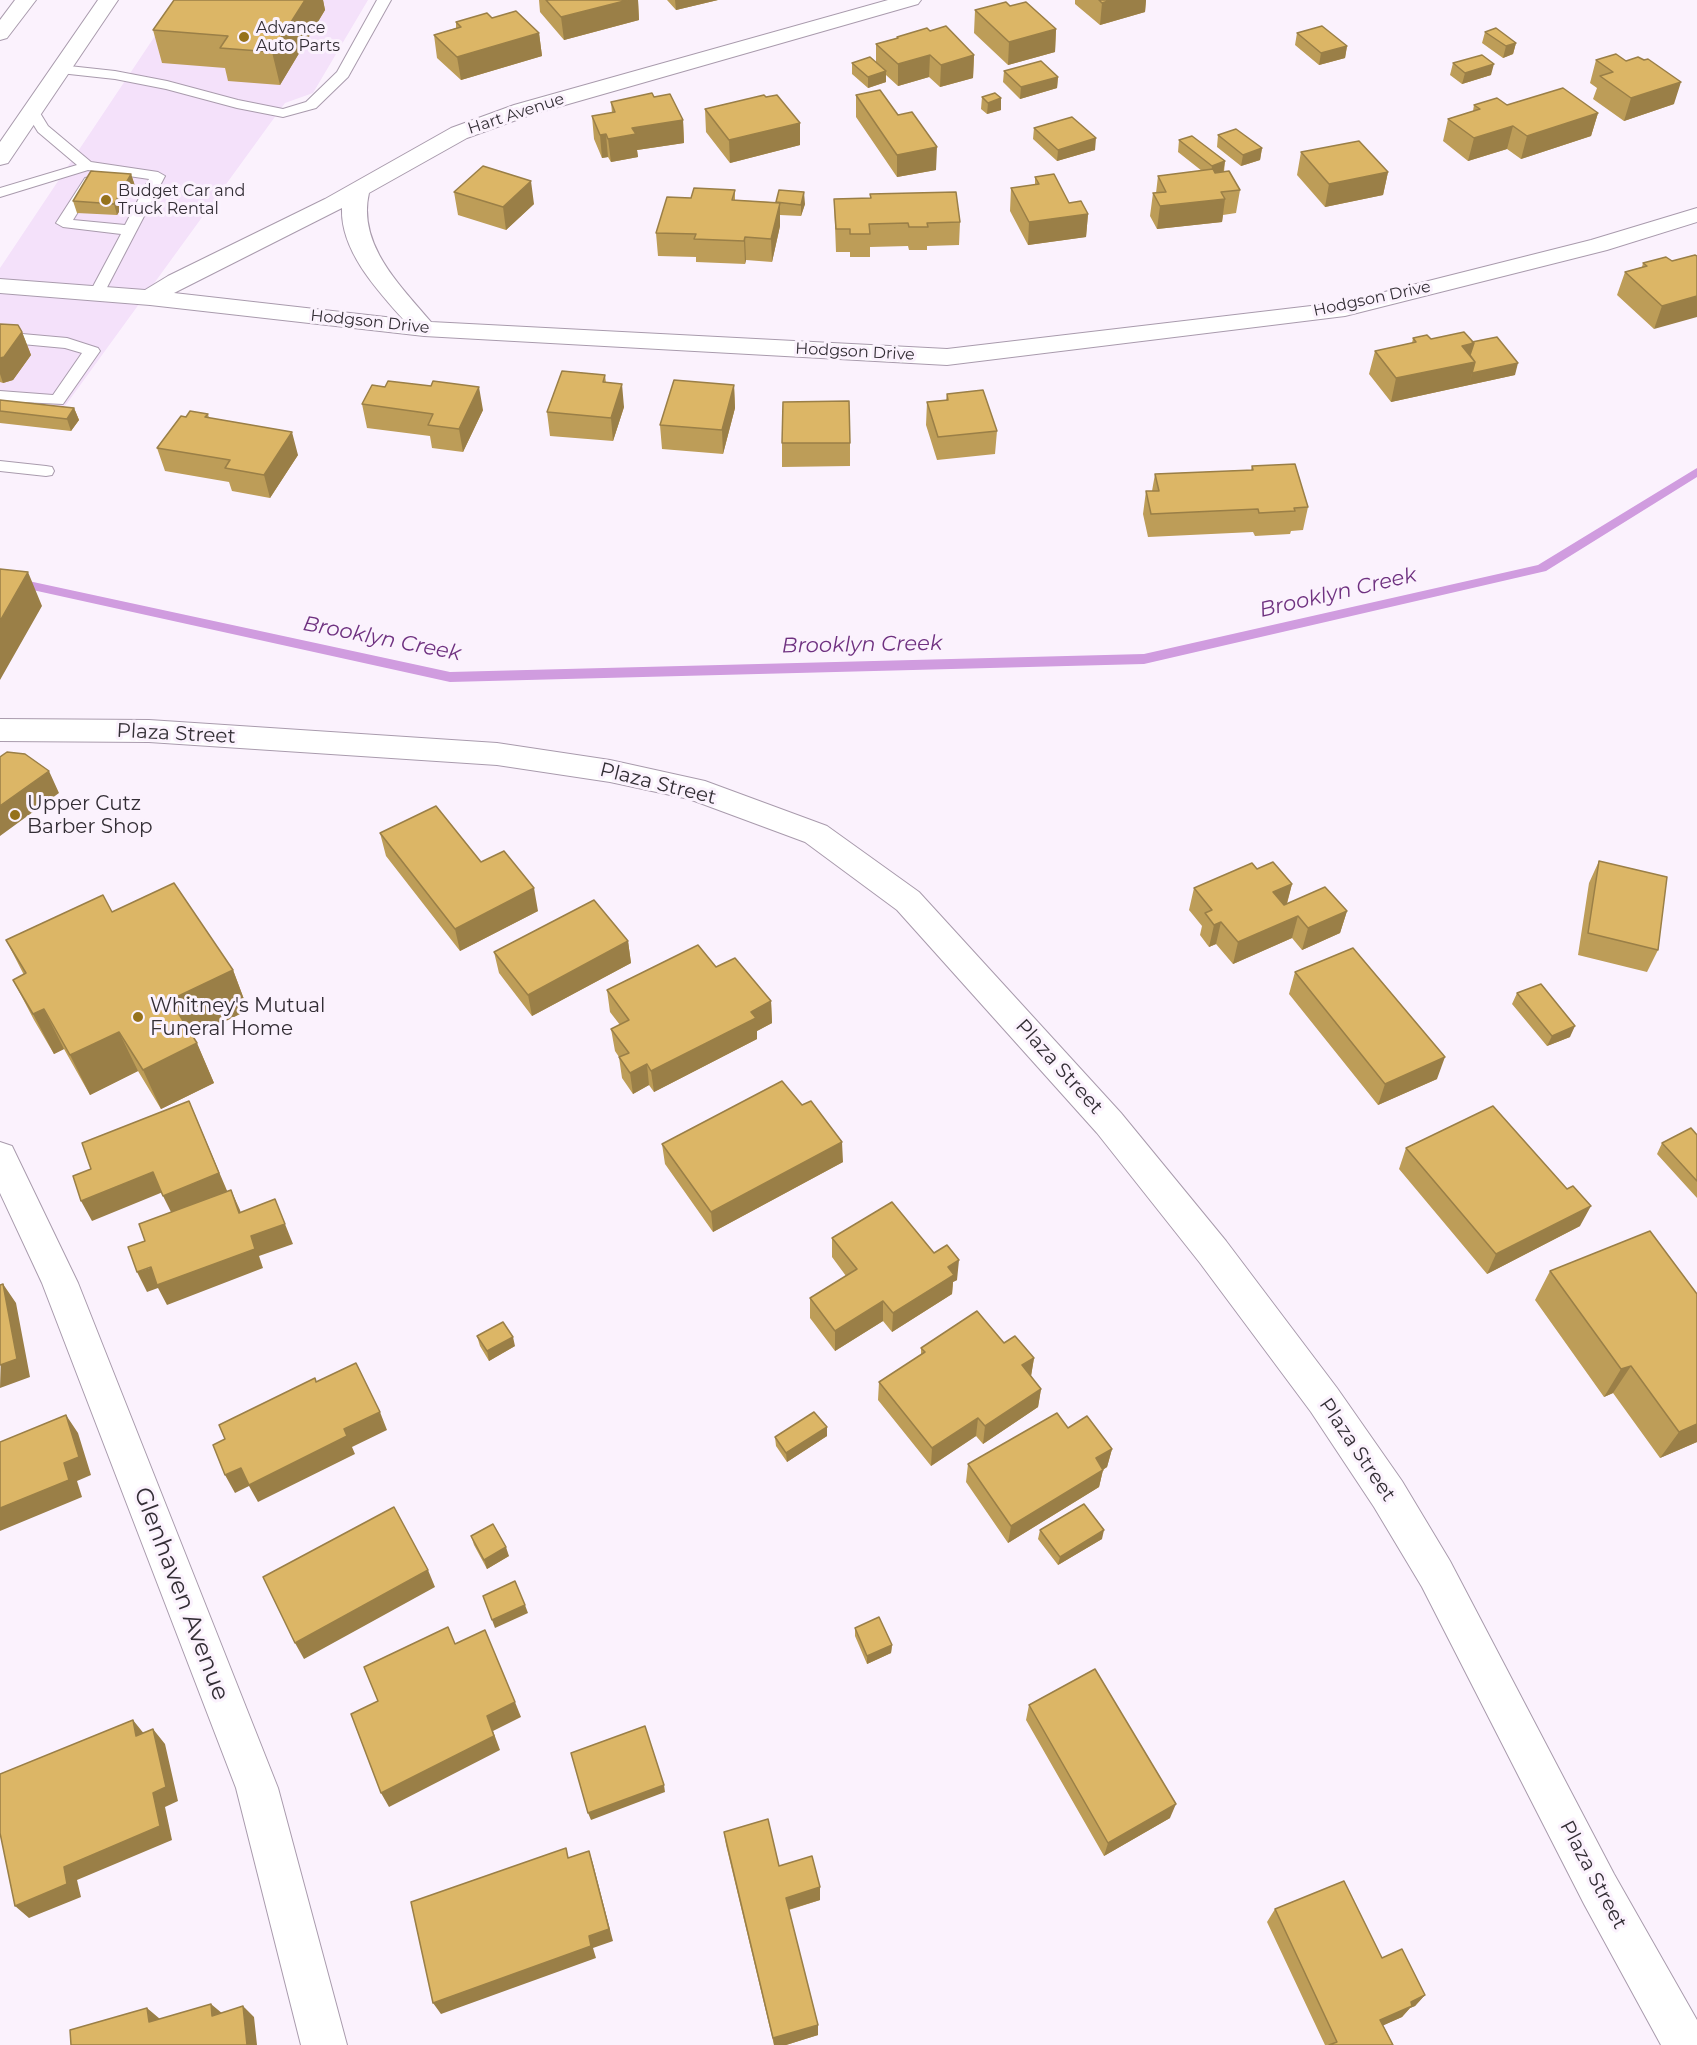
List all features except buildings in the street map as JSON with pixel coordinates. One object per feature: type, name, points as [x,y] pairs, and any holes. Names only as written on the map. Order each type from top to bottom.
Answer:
[{"type":"street","points":[[0,34],[26,0]]},
{"type":"street","points":[[0,158],[108,0]]},
{"type":"street","name":"Hart Avenue","points":[[150,298],[177,281],[305,218],[459,133],[522,110],[911,0]]},
{"type":"street","points":[[358,189],[354,215],[361,243],[382,279],[424,329]]},
{"type":"street","name":"Hodgson Drive","points":[[0,286],[150,298],[424,329],[947,357],[1345,309],[1599,245],[1697,215]]},
{"type":"street","name":"Plaza Street","points":[[0,730],[149,731],[497,754],[610,771],[694,789],[816,834],[908,901],[1109,1123],[1213,1252],[1331,1409],[1388,1494],[1436,1574],[1599,1889],[1686,2045]]},
{"type":"street","name":"Glenhaven Avenue","points":[[0,1156],[60,1283],[257,1788],[324,2045]]},
{"type":"lane","points":[[60,69],[115,75],[157,83],[237,104],[283,113],[311,105],[343,74],[384,0]]},
{"type":"lane","points":[[32,111],[44,129],[92,166]]},
{"type":"lane","points":[[92,166],[63,223],[130,230]]},
{"type":"lane","points":[[0,193],[92,166],[158,176],[97,294]]},
{"type":"lane","points":[[0,337],[67,343],[92,351],[57,400],[0,396]]},
{"type":"lane","points":[[0,466],[46,471]]},
{"type":"shaded area","points":[[179,0],[368,0],[313,93],[285,103],[65,406],[53,410],[0,407],[0,268]]},
{"type":"waterway","name":"Brooklyn Creek","points":[[0,581],[10,581],[450,677],[1144,659],[1542,568],[1697,472]]},
{"type":"place","name":"Advance Auto Parts","points":[[244,37]]},
{"type":"place","name":"Budget Car and Truck Rental","points":[[106,200]]},
{"type":"place","name":"Upper Cutz Barber Shop","points":[[15,815]]},
{"type":"place","name":"Whitney's Mutual Funeral Home","points":[[138,1017]]}]
